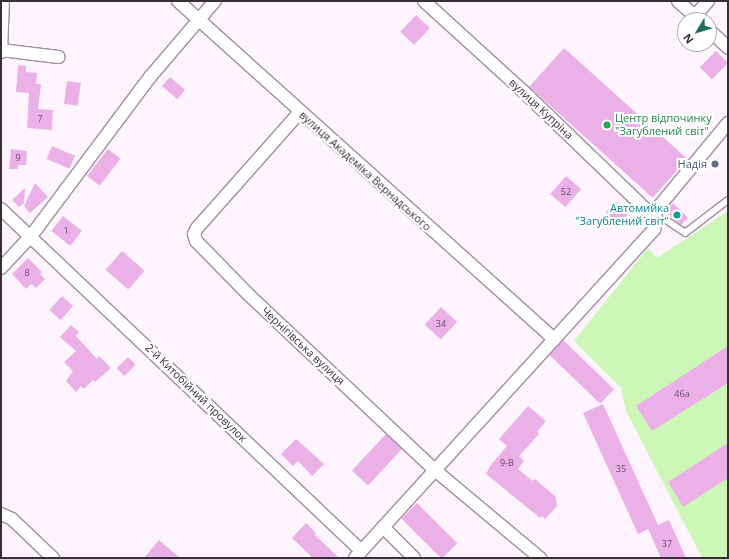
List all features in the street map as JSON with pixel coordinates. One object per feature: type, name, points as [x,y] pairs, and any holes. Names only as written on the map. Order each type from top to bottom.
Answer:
[{"type":"street","points":[[3,1],[1,50],[59,57]]},
{"type":"street","name":"вулиця Академіка Вернадського","points":[[178,1],[554,339]]},
{"type":"street","points":[[1,268],[31,236],[150,77],[215,1]]},
{"type":"street","name":"вулиця Купріна","points":[[424,1],[524,92],[656,219]]},
{"type":"street","points":[[678,1],[690,12]]},
{"type":"street","points":[[701,12],[708,1]]},
{"type":"street","points":[[717,38],[728,48]]},
{"type":"street","name":"Чернігівська вулиця","points":[[300,112],[197,228],[195,238],[250,296],[436,471],[540,558]]},
{"type":"street","points":[[358,554],[436,471],[654,229],[656,210],[728,123]]},
{"type":"street","name":"2-й Китобійний провулок","points":[[1,209],[31,236],[358,554]]},
{"type":"street","points":[[1,514],[12,519],[53,558]]},
{"type":"street","points":[[383,527],[414,558]]},
{"type":"lane","points":[[656,219],[666,220],[685,233],[728,200]]},
{"type":"green space","points":[[728,211],[728,558],[702,558],[626,411],[621,388],[574,341],[648,248],[657,258]]},
{"type":"building","points":[[416,15],[430,28],[414,45],[400,32]]},
{"type":"building","name":"Центр відпочинку \"Загублений світ\"","points":[[564,48],[687,159],[653,198],[529,87]]},
{"type":"building","points":[[715,52],[717,52],[728,63],[712,79],[700,67]]},
{"type":"building","points":[[18,65],[26,66],[26,72],[37,73],[36,84],[41,84],[38,109],[53,110],[52,130],[27,128],[29,93],[16,92]]},
{"type":"building","points":[[170,77],[185,90],[177,99],[162,86]]},
{"type":"building","points":[[67,81],[81,83],[78,106],[64,104]]},
{"type":"building","points":[[52,146],[75,156],[70,169],[47,159]]},
{"type":"building","points":[[11,149],[27,151],[26,165],[18,165],[18,169],[9,169]]},
{"type":"building","points":[[108,149],[121,159],[100,186],[87,176]]},
{"type":"building","points":[[566,176],[581,189],[565,207],[550,194]]},
{"type":"building","points":[[35,183],[48,197],[30,213],[24,206]]},
{"type":"building","points":[[25,188],[24,203],[19,207],[12,200]]},
{"type":"building","points":[[616,202],[628,214],[617,225],[605,213]]},
{"type":"building","name":"Автомийка \"Загублений світ\"","points":[[673,203],[688,218],[681,225],[665,212]]},
{"type":"building","points":[[63,216],[82,231],[70,246],[51,231]]},
{"type":"building","points":[[122,251],[145,271],[128,290],[106,270]]},
{"type":"building","points":[[28,258],[42,272],[40,274],[45,279],[36,288],[31,284],[26,289],[12,274]]},
{"type":"building","points":[[62,296],[73,306],[60,320],[49,310]]},
{"type":"building","points":[[441,307],[457,322],[441,340],[425,325]]},
{"type":"building","points":[[71,325],[79,332],[76,336],[97,359],[99,356],[111,368],[95,382],[93,380],[84,389],[81,386],[76,392],[66,381],[73,371],[64,362],[76,351],[60,337]]},
{"type":"building","points":[[563,340],[614,389],[600,404],[549,354]]},
{"type":"building","points":[[728,346],[728,383],[652,431],[636,406]]},
{"type":"building","points":[[128,357],[136,365],[124,376],[117,368]]},
{"type":"building","points":[[603,404],[658,525],[669,520],[686,558],[661,558],[648,529],[638,534],[583,413]]},
{"type":"building","points":[[528,406],[546,421],[537,432],[539,434],[519,456],[524,461],[518,469],[533,481],[535,479],[556,497],[557,506],[545,519],[542,516],[540,518],[486,474],[490,466],[507,446],[499,439]]},
{"type":"building","points":[[386,434],[402,449],[368,486],[352,471]]},
{"type":"building","points":[[296,439],[324,464],[312,476],[298,461],[293,466],[281,454]]},
{"type":"building","points":[[728,443],[728,478],[683,507],[668,482]]},
{"type":"building","points":[[417,503],[457,543],[441,558],[401,519]]},
{"type":"building","points":[[306,523],[316,533],[315,535],[339,558],[313,558],[292,538]]},
{"type":"building","points":[[159,540],[180,558],[144,558]]},
{"type":"place","name":"Центр відпочинку \"Загублений світ\"","points":[[607,125]]},
{"type":"place","name":"Надія","points":[[715,164]]},
{"type":"place","name":"Автомийка \"Загублений світ\"","points":[[677,215]]}]
